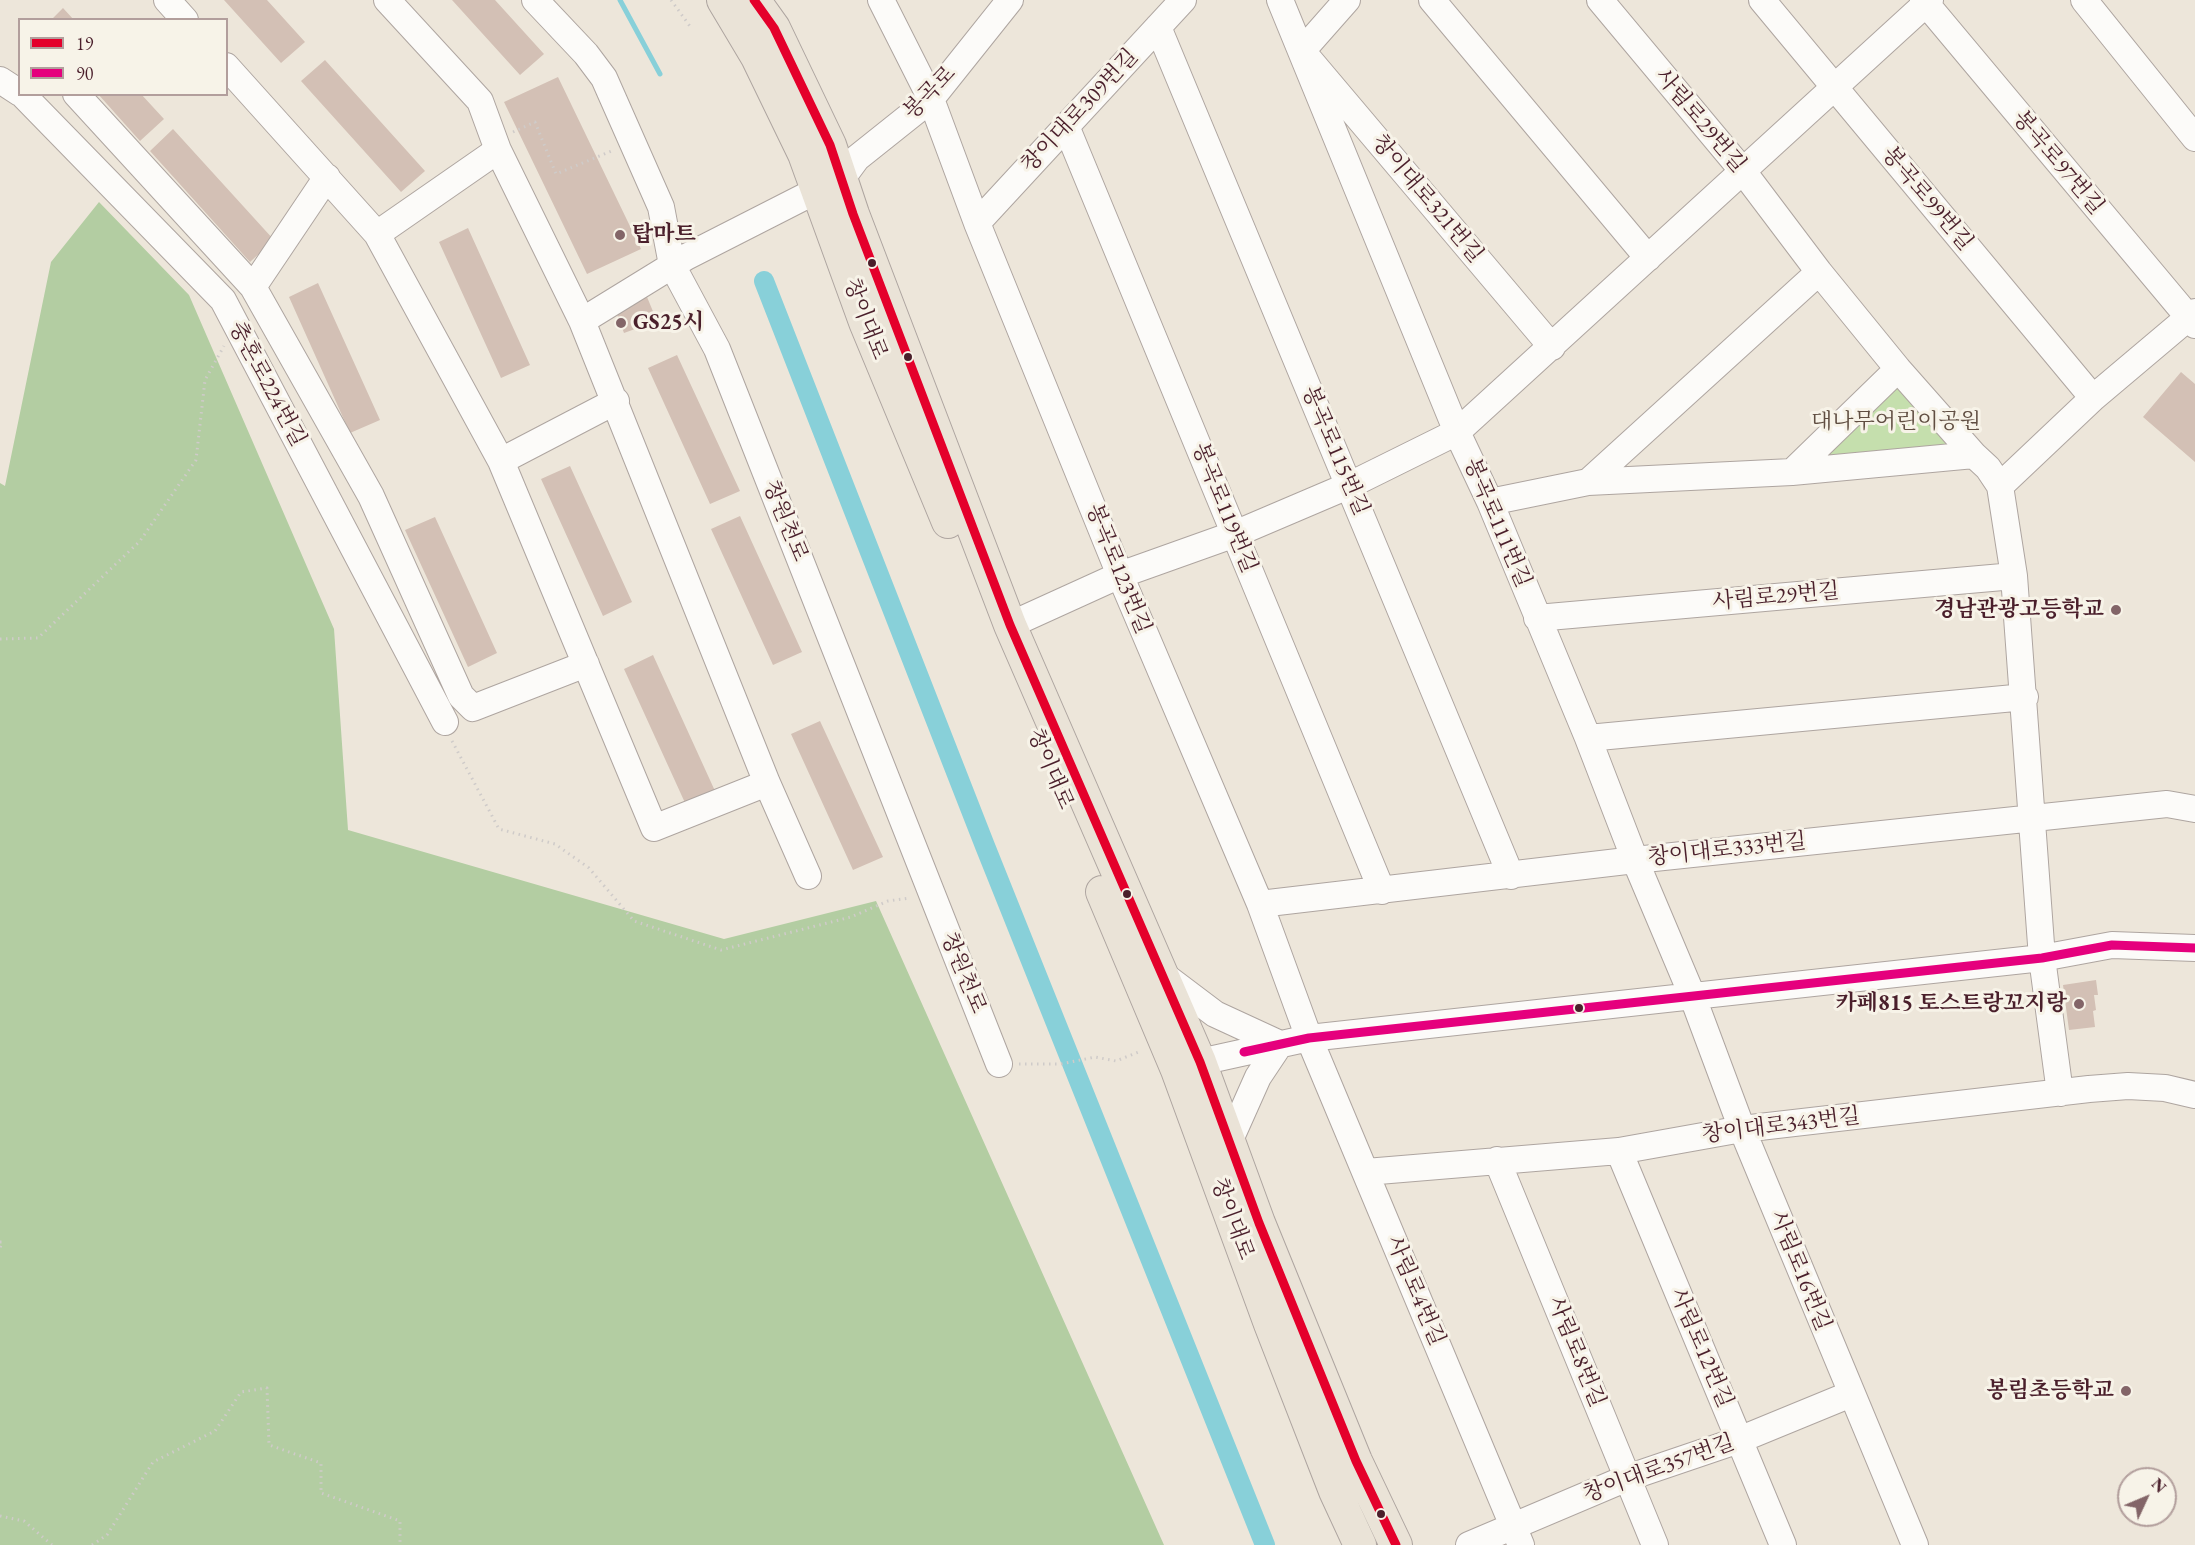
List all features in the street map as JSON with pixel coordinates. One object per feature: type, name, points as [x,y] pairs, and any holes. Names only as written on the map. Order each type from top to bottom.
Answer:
[{"type":"main road","name":"창이대로","points":[[723,0],[831,183],[853,214],[1010,624],[1162,974],[1188,1066],[1270,1324],[1335,1491],[1360,1545]]},
{"type":"main road","name":"창이대로","points":[[754,0],[774,28],[831,183],[865,322],[1188,1066],[1229,1142],[1259,1223],[1352,1450],[1396,1545]]},
{"type":"street","points":[[168,0],[183,18]]},
{"type":"street","points":[[387,0],[480,101],[496,145],[582,321],[767,783],[808,876]]},
{"type":"street","name":"창원천로","points":[[535,0],[586,54],[604,78],[661,207],[679,261],[717,349],[999,1064]]},
{"type":"street","name":"봉곡로123번길","points":[[881,0],[931,99],[977,223],[1120,575],[1260,904],[1309,1038]]},
{"type":"street","name":"봉곡로","points":[[831,183],[857,158],[931,99],[1010,0]]},
{"type":"street","name":"창이대로309번길","points":[[977,223],[1183,0]]},
{"type":"street","name":"봉곡로111번길","points":[[1280,0],[1457,432],[1490,502],[1588,738],[1635,860],[1692,995]]},
{"type":"street","points":[[1302,51],[1347,0]]},
{"type":"street","points":[[1432,0],[1648,258]]},
{"type":"street","name":"사림로29번길","points":[[1600,0],[1742,170],[1819,272],[1898,369],[1988,468],[2000,486],[2014,576],[2025,697],[2042,958],[2060,1093]]},
{"type":"street","name":"봉곡로99번길","points":[[1762,0],[2093,398]]},
{"type":"street","points":[[2084,0],[2195,138]]},
{"type":"street","points":[[1010,624],[1120,575],[1235,534],[1350,485],[1457,432],[1834,88],[1926,1]]},
{"type":"street","name":"봉곡로97번길","points":[[1926,1],[2192,318]]},
{"type":"street","name":"봉곡로115번길","points":[[1158,27],[1350,485],[1510,876]]},
{"type":"street","name":"창이대로321번길","points":[[1302,51],[1552,347]]},
{"type":"street","points":[[228,68],[377,234],[501,461],[654,828],[767,783]]},
{"type":"street","name":"충혼로224번길","points":[[0,80],[18,92]]},
{"type":"street","name":"충혼로224번길","points":[[23,96],[223,300],[445,722]]},
{"type":"street","points":[[78,96],[253,287],[371,496],[461,696],[472,708],[586,664]]},
{"type":"street","name":"봉곡로119번길","points":[[1066,126],[1382,891]]},
{"type":"street","points":[[377,234],[496,145]]},
{"type":"street","points":[[253,287],[327,177]]},
{"type":"street","points":[[582,321],[679,261],[831,183]]},
{"type":"street","points":[[1588,482],[1819,272]]},
{"type":"street","points":[[2000,486],[2093,398],[2192,318]]},
{"type":"street","points":[[1792,472],[1898,369]]},
{"type":"street","points":[[501,461],[616,402]]},
{"type":"street","points":[[1490,502],[1588,482],[1792,472],[1974,455]]},
{"type":"street","name":"사림로29번길","points":[[1537,618],[2014,576]]},
{"type":"street","points":[[1588,738],[2025,697]]},
{"type":"street","name":"창이대로333번길","points":[[1260,904],[1635,860],[2167,804],[2195,809]]},
{"type":"street","points":[[1188,1066],[1309,1038],[2042,958],[2112,945],[2195,948]]},
{"type":"street","points":[[1162,974],[1215,1014],[1280,1044]]},
{"type":"street","name":"사림로16번길","points":[[1692,995],[1742,1129],[1915,1545]]},
{"type":"street","name":"사림로4번길","points":[[1309,1038],[1517,1535]]},
{"type":"street","points":[[1229,1142],[1258,1077],[1280,1044]]},
{"type":"street","name":"창이대로343번길","points":[[1366,1172],[1619,1151],[1742,1129],[2128,1086],[2165,1088],[2195,1095]]},
{"type":"street","name":"사림로12번길","points":[[1619,1151],[1783,1545]]},
{"type":"street","name":"사림로8번길","points":[[1497,1160],[1655,1545]]},
{"type":"street","name":"창이대로357번길","points":[[1469,1545],[1517,1535],[1627,1478],[1739,1440],[1851,1394]]},
{"type":"path","points":[[671,0],[692,28]]},
{"type":"path","points":[[496,145],[536,122],[556,174],[632,142]]},
{"type":"path","points":[[0,639],[38,638],[140,541],[196,460],[205,380],[235,323]]},
{"type":"path","points":[[445,722],[458,755],[499,829],[555,844],[589,868],[634,921],[721,950],[851,917],[888,901],[909,897],[938,910]]},
{"type":"path","points":[[1027,1064],[1061,1064],[1095,1057],[1116,1061]]},
{"type":"path","points":[[0,1242],[2,1242],[0,1248]]},
{"type":"path","points":[[92,1545],[107,1535],[153,1462],[214,1431],[241,1392],[267,1388],[269,1445],[321,1463],[321,1493],[400,1521],[400,1545]]},
{"type":"path","points":[[0,1516],[24,1521],[52,1545]]},
{"type":"green space","points":[[99,202],[189,295],[334,629],[348,830],[724,939],[876,901],[1164,1545],[0,1545],[0,483],[5,486],[51,262]]},
{"type":"green space","name":"대나무어린이공원","points":[[1898,374],[1962,449],[1807,465]]},
{"type":"building","points":[[224,0],[267,0],[305,42],[281,63]]},
{"type":"building","points":[[452,0],[495,0],[544,54],[520,75]]},
{"type":"building","points":[[63,8],[72,18],[53,18]]},
{"type":"building","points":[[325,60],[425,171],[401,192],[301,81]]},
{"type":"building","points":[[558,77],[641,249],[587,274],[504,102]]},
{"type":"building","points":[[100,96],[143,96],[164,119],[140,141]]},
{"type":"building","points":[[173,129],[274,240],[250,262],[150,151]]},
{"type":"building","points":[[468,228],[530,365],[501,378],[439,242]]},
{"type":"building","points":[[318,283],[380,420],[350,433],[289,297]]},
{"type":"building","points":[[647,297],[657,321],[624,333],[615,309]]},
{"type":"building","points":[[677,355],[740,491],[710,504],[648,368]]},
{"type":"building","points":[[2181,372],[2195,384],[2195,462],[2143,417]]},
{"type":"building","points":[[570,466],[632,602],[603,616],[541,479]]},
{"type":"building","points":[[740,516],[802,652],[773,665],[711,529]]},
{"type":"building","points":[[435,517],[497,653],[468,667],[405,530]]},
{"type":"building","points":[[653,655],[715,791],[686,805],[624,669]]},
{"type":"building","points":[[820,721],[883,857],[853,870],[791,734]]},
{"type":"building","points":[[2096,980],[2098,995],[2094,995],[2096,1010],[2093,1011],[2095,1027],[2069,1030],[2063,985]]},
{"type":"waterway","points":[[620,0],[660,74]]},
{"type":"waterway","points":[[764,281],[985,846],[1265,1545]]},
{"type":"transit line","name":"19","points":[[754,0],[774,28],[830,145],[853,214],[1010,625],[1200,1062],[1259,1223],[1356,1461],[1396,1545]]},
{"type":"transit line","name":"90","points":[[1244,1052],[1309,1038],[2042,958],[2112,945],[2195,948]]},
{"type":"place","name":"탑마트","points":[[620,235]]},
{"type":"place","name":"GS25시","points":[[621,323]]},
{"type":"place","name":"경남관광고등학교","points":[[2116,610]]},
{"type":"place","name":"카페815 토스트랑꼬지랑","points":[[2079,1004]]},
{"type":"place","name":"봉림초등학교","points":[[2126,1391]]}]
